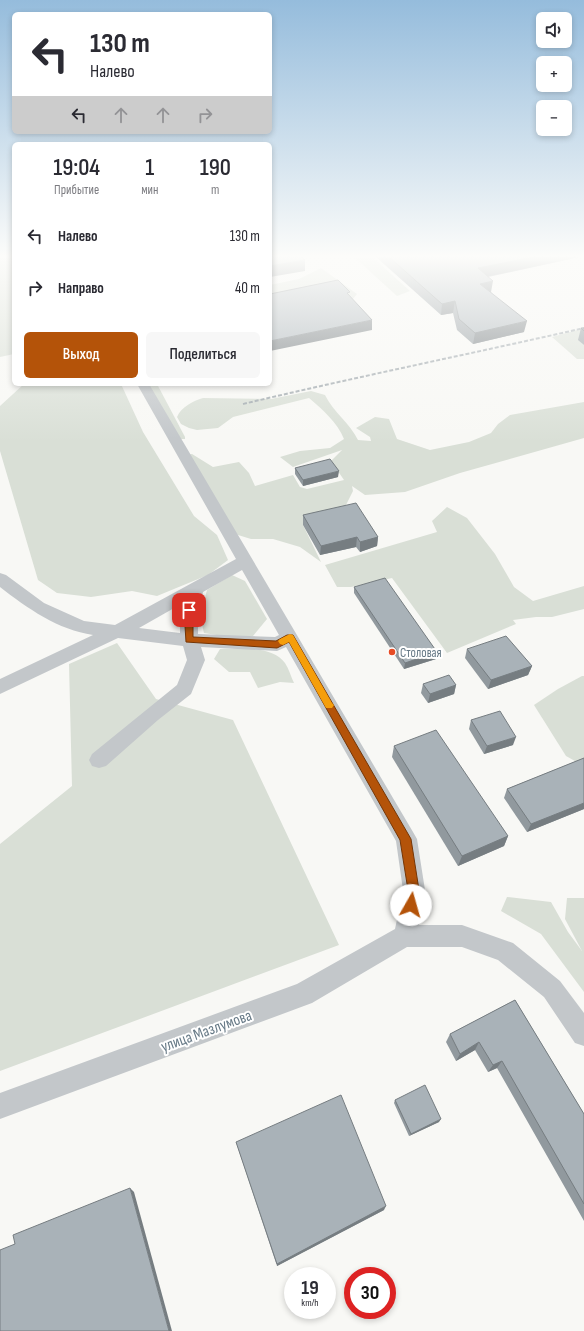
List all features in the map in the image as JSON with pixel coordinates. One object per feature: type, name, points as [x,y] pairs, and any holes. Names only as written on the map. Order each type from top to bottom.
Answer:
[{"type":"street","points":[[144,386],[223,525],[246,561],[406,839],[414,890],[405,936],[462,936],[505,951],[552,989],[584,1034]]},
{"type":"street","points":[[0,687],[114,632],[246,561]]},
{"type":"street","points":[[0,579],[38,607],[80,627],[189,640],[277,644],[290,638]]},
{"type":"street","points":[[99,760],[151,715],[184,689],[196,660],[189,640],[189,610],[196,588]]},
{"type":"street","name":"улица Мазлумова","points":[[0,1106],[303,994],[405,936]]},
{"type":"shaded area","points":[[0,318],[12,318],[12,354],[0,357]]},
{"type":"shaded area","points":[[584,328],[582,343],[584,345],[584,359],[577,359],[552,337]]},
{"type":"shaded area","points":[[22,386],[122,386],[143,432],[194,516],[217,535],[228,560],[208,575],[157,596],[132,591],[91,597],[57,593],[38,580],[0,451],[0,406]]},
{"type":"shaded area","points":[[145,386],[158,386],[185,437],[185,439],[178,439]]},
{"type":"shaded area","points":[[311,391],[325,395],[332,407],[351,428],[358,440],[371,441],[370,437],[356,428],[375,417],[389,419],[397,439],[430,450],[469,442],[491,433],[498,424],[510,415],[584,402],[584,438],[460,473],[405,492],[365,495],[352,486],[353,491],[342,513],[303,525],[321,562],[300,547],[273,539],[251,539],[238,535],[228,527],[185,455],[192,454],[213,467],[239,462],[249,473],[255,486],[293,475],[300,487],[307,489],[344,480],[331,461],[342,450],[293,467],[280,457],[300,451],[330,448],[344,439],[334,422],[309,398],[233,417],[218,428],[197,430],[189,428],[181,424],[177,417],[181,410],[203,398],[271,399]]},
{"type":"shaded area","points":[[447,507],[467,518],[495,554],[514,587],[533,601],[584,586],[584,609],[552,617],[536,617],[513,620],[516,624],[447,653],[392,578],[351,587],[337,587],[325,565],[437,532],[432,521]]},
{"type":"shaded area","points":[[232,575],[245,581],[267,619],[253,636],[229,637],[204,633],[200,616],[207,590]]},
{"type":"shaded area","points":[[117,643],[156,699],[233,720],[339,945],[0,1071],[0,844],[72,786],[69,664]]},
{"type":"shaded area","points":[[220,649],[255,649],[272,653],[280,657],[285,663],[294,683],[280,682],[258,688],[250,672],[229,672],[214,659]]},
{"type":"shaded area","points":[[584,676],[584,766],[566,756],[534,705],[558,689]]},
{"type":"shaded area","points":[[507,897],[551,902],[568,932],[582,951],[565,919],[567,898],[584,898],[584,992],[541,934],[501,911]]},
{"type":"building","points":[[272,318],[370,318],[372,320],[272,341]]},
{"type":"building","points":[[523,318],[527,321],[475,333],[459,319]]},
{"type":"building","points":[[330,459],[339,471],[303,480],[295,468]]},
{"type":"building","points":[[356,503],[378,537],[360,542],[357,537],[321,546],[303,515]]},
{"type":"building","points":[[385,578],[437,652],[405,663],[354,587]]},
{"type":"building","points":[[506,636],[532,666],[491,680],[467,649]]},
{"type":"building","points":[[449,675],[456,685],[430,694],[423,684]]},
{"type":"building","points":[[500,711],[516,737],[487,746],[471,720]]},
{"type":"building","points":[[436,730],[508,836],[462,856],[394,746]]},
{"type":"building","points":[[584,758],[584,803],[531,824],[507,789]]},
{"type":"building","points":[[515,1000],[584,1114],[584,1204],[502,1061],[493,1065],[479,1042],[460,1054],[450,1034]]},
{"type":"building","points":[[425,1085],[441,1119],[411,1134],[395,1100]]},
{"type":"building","points":[[341,1095],[386,1206],[277,1264],[236,1142]]},
{"type":"building","points":[[130,1188],[169,1331],[0,1331],[0,1250],[15,1244],[13,1235]]},
{"type":"railway","points":[[243,404],[584,328]]},
{"type":"slow traffic","points":[[283,641],[290,638],[329,705]]},
{"type":"place","name":"Столовая","points":[[392,652]]},
{"type":"route","points":[[189,610],[189,640],[277,644],[290,638],[406,839],[414,890],[411,905]]}]
